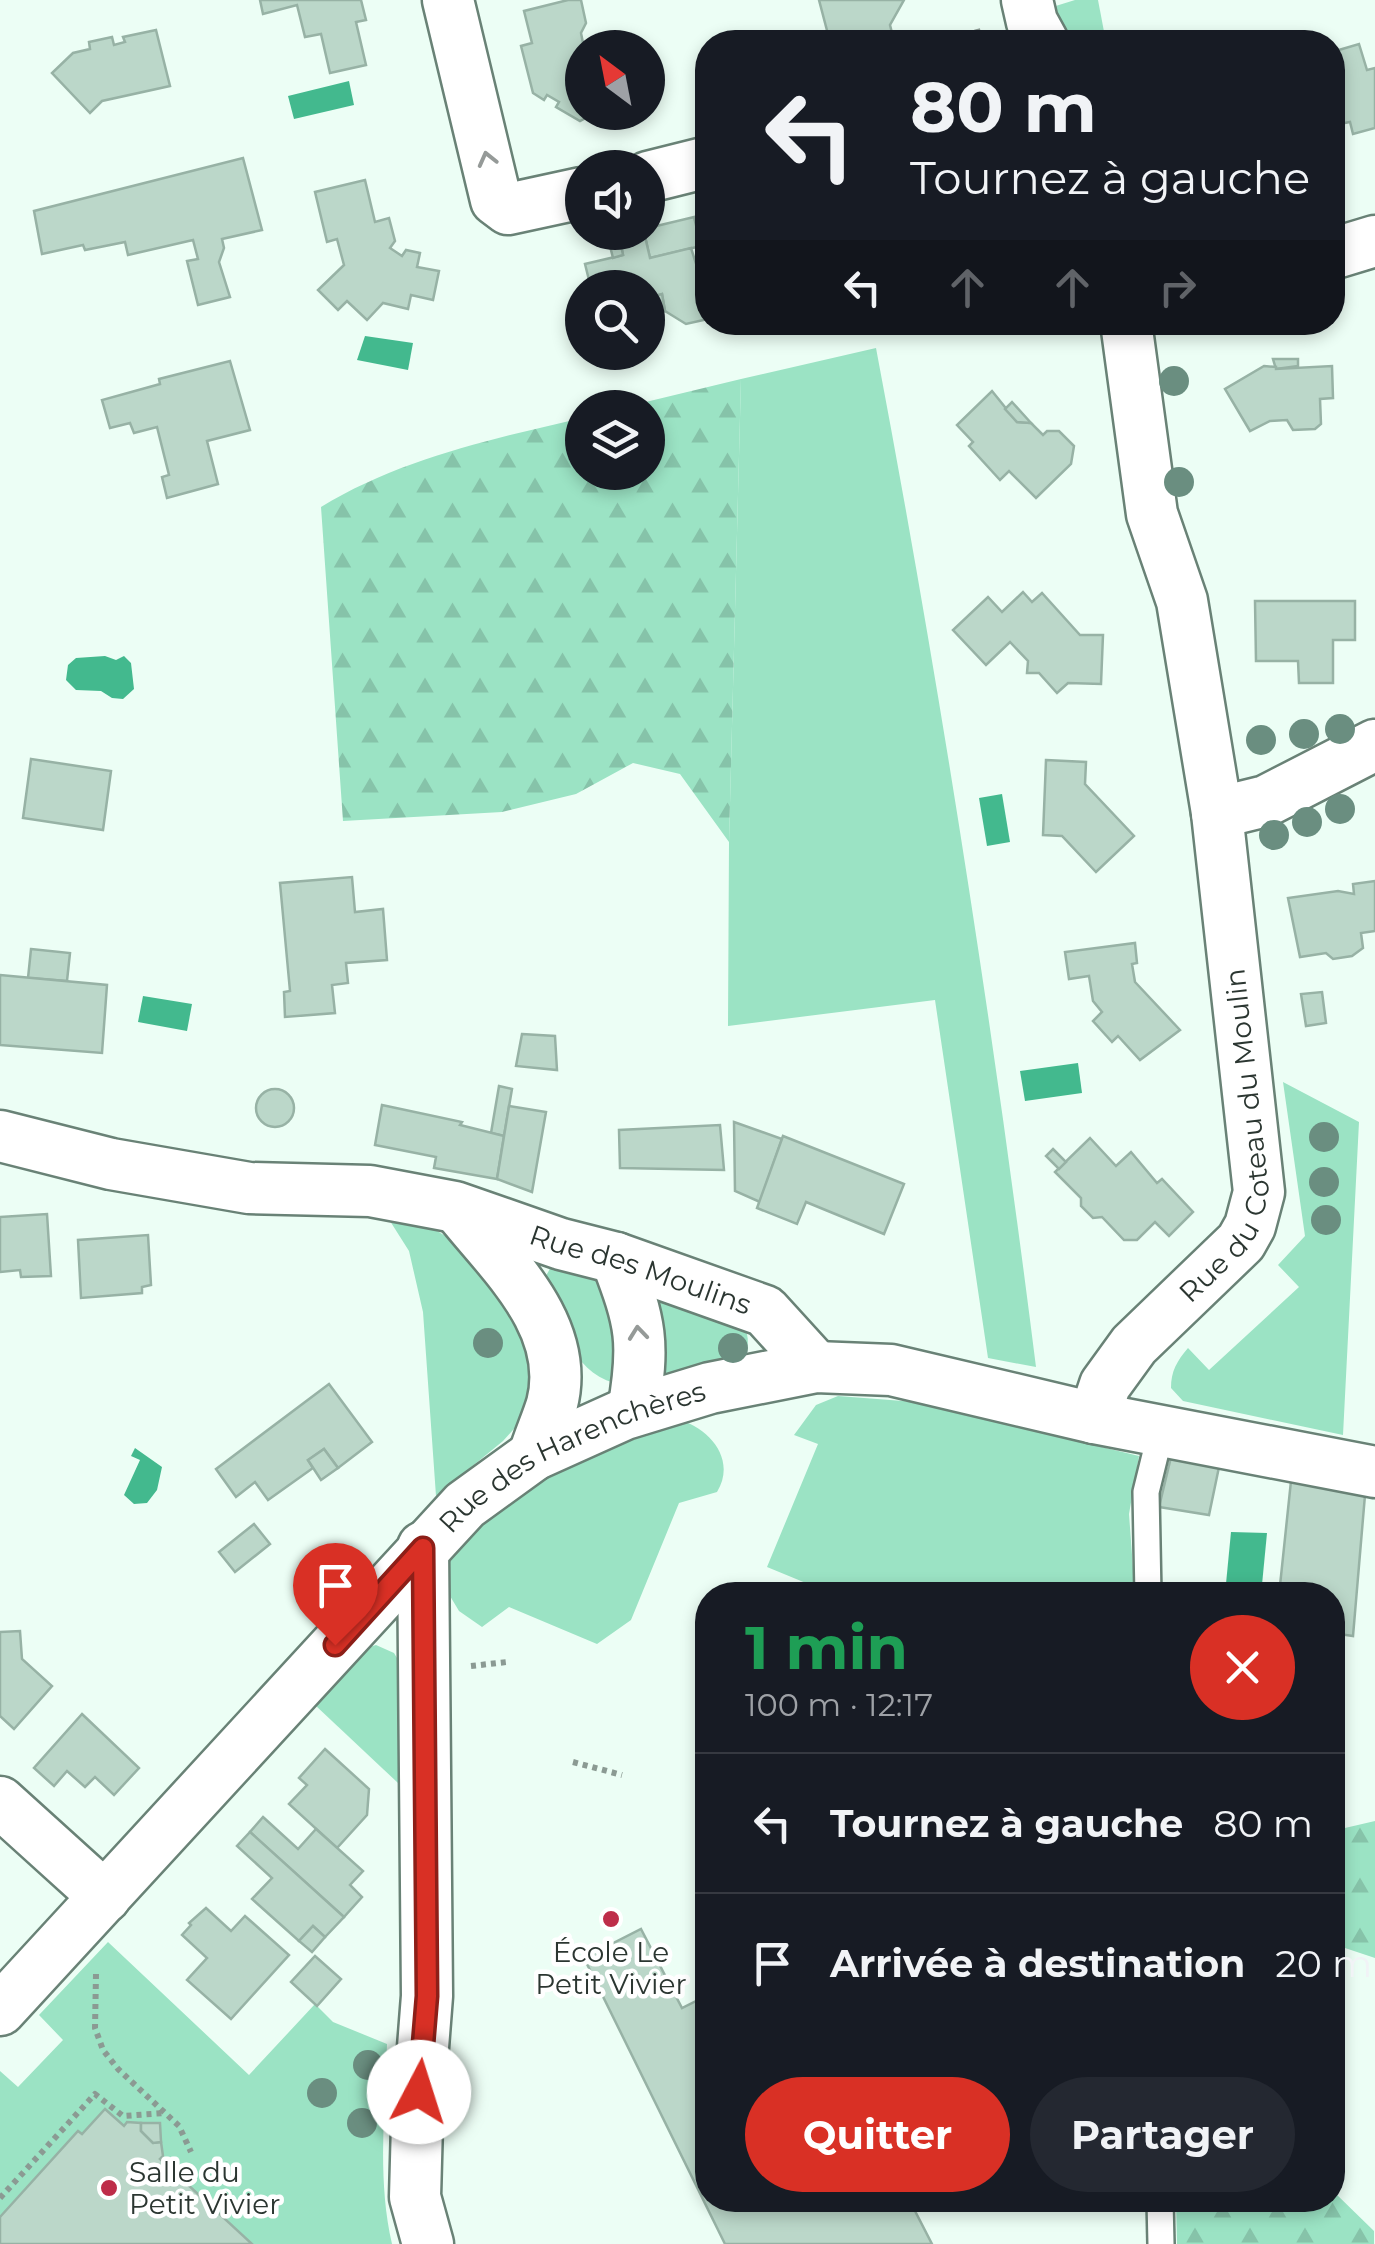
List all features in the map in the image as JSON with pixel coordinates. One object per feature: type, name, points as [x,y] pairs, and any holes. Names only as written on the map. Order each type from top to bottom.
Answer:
[{"type":"street","points":[[448,0],[496,200],[508,209],[565,197]]},
{"type":"street","points":[[1027,0],[1036,30]]},
{"type":"street","points":[[665,173],[695,165]]},
{"type":"street","points":[[1345,250],[1375,242]]},
{"type":"street","name":"Rue du Coteau du Moulin","points":[[1094,1418],[1104,1385],[1134,1344],[1241,1242],[1250,1226],[1259,1192],[1217,813],[1182,601],[1152,514],[1128,335]]},
{"type":"street","points":[[1217,813],[1266,801],[1375,746]]},
{"type":"street","name":"Rue des Moulins","points":[[0,1136],[111,1164],[249,1188],[370,1191],[456,1206],[764,1311],[816,1367]]},
{"type":"street","points":[[456,1206],[508,1265],[536,1307],[550,1348],[552,1403],[534,1455]]},
{"type":"street","points":[[526,1292],[541,1260],[561,1244]]},
{"type":"street","points":[[550,1348],[571,1371],[629,1413],[639,1374],[641,1333],[634,1302],[616,1258]]},
{"type":"street","points":[[816,1367],[892,1370],[1094,1418],[1375,1472]]},
{"type":"street","name":"Rue des Harenchères","points":[[0,2010],[465,1504],[534,1455],[629,1413],[710,1388],[816,1367]]},
{"type":"street","points":[[423,1548],[443,1657],[427,1996],[416,2124],[415,2197],[428,2244]]},
{"type":"street","points":[[358,1619],[389,1622],[410,1632],[443,1657]]},
{"type":"street","points":[[0,1802],[105,1897]]},
{"type":"lane","points":[[1148,1582],[1146,1492],[1160,1431]]},
{"type":"lane","points":[[1160,2212],[1161,2244]]},
{"type":"path","points":[[443,1657],[507,1662]]},
{"type":"path","points":[[572,1762],[622,1775]]},
{"type":"path","points":[[95,1970],[96,2028],[104,2050],[118,2069],[179,2126],[192,2152]]},
{"type":"path","points":[[0,2198],[96,2094],[123,2116],[166,2113]]},
{"type":"green space","points":[[1075,0],[1098,0],[1104,30],[1056,30],[1046,9]]},
{"type":"green space","points":[[876,348],[964,856],[1036,1367],[988,1358],[935,1000],[728,1026],[741,379]]},
{"type":"green space","points":[[741,379],[729,842],[680,774],[633,763],[576,794],[502,812],[343,821],[321,507],[415,463],[565,422],[565,490],[665,490],[665,397]]},
{"type":"green space","points":[[1283,1082],[1359,1122],[1343,1435],[1183,1401],[1171,1388],[1175,1366],[1188,1348],[1209,1370],[1299,1287],[1278,1265],[1305,1236]]},
{"type":"green space","points":[[390,1221],[434,1229],[455,1242],[502,1288],[534,1363],[531,1393],[522,1420],[503,1441],[436,1496],[423,1312],[409,1251]]},
{"type":"green space","points":[[580,1256],[618,1298],[614,1383],[599,1377],[577,1356],[542,1283],[552,1265]]},
{"type":"green space","points":[[644,1280],[741,1322],[748,1339],[744,1356],[653,1385]]},
{"type":"green space","points":[[838,1396],[916,1402],[1139,1456],[1129,1514],[1134,1582],[803,1582],[767,1567],[818,1444],[794,1435],[816,1405]]},
{"type":"green space","points":[[676,1419],[699,1429],[716,1446],[724,1468],[722,1480],[717,1492],[679,1503],[631,1620],[597,1644],[509,1607],[482,1627],[459,1611],[446,1578],[455,1541],[526,1478]]},
{"type":"green space","points":[[376,1645],[394,1653],[400,1663],[398,1783],[315,1705],[363,1649]]},
{"type":"green space","points":[[1375,1821],[1375,1958],[1345,1948],[1345,1828]]},
{"type":"green space","points":[[108,1942],[249,2075],[315,2004],[333,2022],[387,2044],[383,2170],[392,2244],[0,2244],[0,2071],[18,2087],[63,2040],[39,2015]]},
{"type":"green space","points":[[1345,2203],[1374,2231],[1374,2244],[1177,2244],[1176,2212],[1345,2212]]},
{"type":"shaded area","points":[[349,81],[354,105],[294,119],[288,96]]},
{"type":"shaded area","points":[[365,336],[413,343],[408,370],[357,360]]},
{"type":"shaded area","points":[[105,656],[116,660],[124,656],[131,663],[134,689],[123,699],[101,691],[76,690],[66,680],[68,665],[76,658]]},
{"type":"shaded area","points":[[1002,794],[1010,842],[987,846],[979,798]]},
{"type":"shaded area","points":[[143,996],[192,1004],[187,1031],[138,1022]]},
{"type":"shaded area","points":[[1078,1063],[1082,1093],[1025,1101],[1020,1071]]},
{"type":"shaded area","points":[[135,1448],[162,1467],[157,1490],[147,1503],[134,1504],[124,1495],[140,1460],[131,1456]]},
{"type":"shaded area","points":[[1231,1532],[1267,1533],[1262,1582],[1226,1582]]},
{"type":"building","points":[[260,0],[361,0],[366,20],[356,22],[366,65],[330,73],[321,34],[305,37],[297,5],[263,14]]},
{"type":"building","points":[[581,0],[586,23],[582,30],[565,30],[565,112],[556,107],[559,102],[547,95],[544,100],[533,93],[521,46],[532,43],[524,11]]},
{"type":"building","points":[[819,0],[904,0],[890,25],[891,30],[827,30]]},
{"type":"building","points":[[156,30],[170,86],[102,101],[90,113],[52,73],[73,53],[90,49],[89,42],[112,37],[114,45],[125,42],[123,37]]},
{"type":"building","points":[[1359,44],[1367,70],[1375,68],[1375,128],[1353,134],[1350,122],[1345,123],[1345,48]]},
{"type":"building","points":[[243,158],[262,230],[222,239],[224,248],[219,262],[230,297],[198,305],[187,261],[198,259],[193,240],[128,255],[125,242],[85,250],[83,245],[42,254],[34,211]]},
{"type":"building","points":[[365,180],[375,222],[389,218],[395,241],[390,248],[402,256],[406,250],[420,253],[417,267],[439,271],[433,300],[411,295],[408,309],[383,303],[367,320],[347,301],[338,310],[318,290],[344,265],[337,239],[327,242],[315,192]]},
{"type":"building","points":[[694,217],[695,247],[650,258],[648,250],[665,250],[665,224]]},
{"type":"building","points":[[691,248],[695,260],[695,322],[686,324],[665,311],[665,270],[586,270],[585,264],[623,255],[622,250],[648,250],[650,258]]},
{"type":"building","points":[[611,250],[622,250],[623,255],[613,258]]},
{"type":"building","points":[[1273,359],[1298,359],[1298,366],[1276,369]]},
{"type":"building","points":[[230,361],[250,430],[207,441],[218,484],[167,498],[162,477],[169,475],[157,427],[134,433],[130,423],[110,428],[102,400],[160,384],[159,379]]},
{"type":"building","points":[[1264,366],[1332,366],[1333,398],[1320,399],[1321,424],[1315,429],[1293,430],[1287,420],[1270,421],[1250,431],[1225,389]]},
{"type":"building","points":[[992,391],[1017,422],[1031,423],[1043,435],[1059,431],[1074,446],[1071,464],[1036,498],[1009,471],[1000,480],[969,446],[973,442],[957,425]]},
{"type":"building","points":[[1012,402],[1031,423],[1017,422],[1005,409]]},
{"type":"building","points":[[1023,592],[1032,602],[1042,593],[1080,635],[1103,635],[1101,684],[1068,683],[1057,693],[1039,673],[1027,673],[1028,661],[1010,642],[986,665],[953,630],[988,597],[1002,612]]},
{"type":"building","points":[[1255,601],[1355,601],[1355,640],[1333,640],[1333,683],[1299,683],[1298,661],[1256,661]]},
{"type":"building","points":[[31,759],[111,771],[103,830],[23,818]]},
{"type":"building","points":[[1046,760],[1086,762],[1085,784],[1134,836],[1096,872],[1062,836],[1043,835]]},
{"type":"building","points":[[352,877],[355,912],[383,909],[387,960],[346,963],[348,983],[332,985],[335,1013],[285,1017],[284,992],[290,991],[280,883]]},
{"type":"building","points":[[1375,881],[1375,931],[1361,933],[1363,948],[1352,956],[1333,959],[1326,953],[1300,957],[1288,898],[1338,891],[1354,894],[1353,884]]},
{"type":"building","points":[[1135,943],[1135,982],[1180,1030],[1140,1060],[1118,1036],[1112,1042],[1093,1021],[1102,1012],[1093,1001],[1089,976],[1069,979],[1065,952]]},
{"type":"building","points":[[31,949],[70,953],[67,981],[28,978]]},
{"type":"building","points":[[0,975],[107,985],[102,1053],[0,1045]]},
{"type":"building","points":[[1322,992],[1326,1023],[1306,1026],[1301,994]]},
{"type":"building","points":[[522,1034],[555,1036],[557,1070],[516,1066]]},
{"type":"building","points":[[499,1086],[512,1089],[504,1136],[491,1133]]},
{"type":"building","points":[[275,1089],[288,1095],[294,1108],[288,1121],[275,1127],[262,1121],[256,1108],[262,1095]]},
{"type":"building","points":[[382,1105],[462,1122],[460,1125],[504,1136],[497,1179],[434,1168],[436,1157],[375,1145]]},
{"type":"building","points":[[509,1106],[546,1112],[532,1192],[497,1179]]},
{"type":"building","points":[[734,1122],[782,1139],[760,1202],[735,1191]]},
{"type":"building","points":[[720,1125],[724,1170],[620,1168],[619,1130]]},
{"type":"building","points":[[783,1136],[904,1184],[884,1234],[806,1202],[797,1224],[757,1208]]},
{"type":"building","points":[[1090,1138],[1116,1166],[1131,1152],[1157,1183],[1162,1179],[1193,1212],[1169,1236],[1155,1222],[1137,1240],[1124,1240],[1102,1217],[1093,1218],[1081,1206],[1081,1198],[1055,1172]]},
{"type":"building","points":[[1053,1149],[1066,1162],[1059,1169],[1046,1156]]},
{"type":"building","points":[[47,1214],[51,1276],[21,1277],[20,1270],[0,1272],[0,1217]]},
{"type":"building","points":[[148,1235],[151,1285],[142,1287],[142,1293],[81,1298],[78,1240]]},
{"type":"building","points":[[329,1384],[372,1442],[338,1468],[324,1449],[308,1460],[313,1468],[268,1500],[255,1482],[236,1497],[216,1469]]},
{"type":"building","points":[[324,1449],[338,1468],[321,1480],[308,1460]]},
{"type":"building","points":[[1171,1457],[1219,1467],[1209,1515],[1159,1507]]},
{"type":"building","points":[[1291,1481],[1365,1495],[1353,1636],[1345,1635],[1345,1582],[1280,1582]]},
{"type":"building","points":[[254,1524],[270,1544],[235,1572],[219,1552]]},
{"type":"building","points":[[20,1631],[22,1659],[52,1686],[14,1729],[0,1716],[0,1632]]},
{"type":"building","points":[[82,1714],[139,1768],[114,1795],[95,1777],[85,1787],[67,1771],[54,1786],[34,1768]]},
{"type":"building","points":[[325,1749],[369,1789],[367,1815],[337,1848],[289,1804],[307,1785],[299,1778]]},
{"type":"building","points":[[263,1817],[298,1849],[316,1829],[363,1871],[350,1885],[362,1897],[344,1917],[250,1832]]},
{"type":"building","points":[[250,1832],[344,1917],[325,1937],[313,1926],[299,1941],[252,1899],[272,1878],[237,1846]]},
{"type":"building","points":[[206,1908],[231,1931],[245,1916],[289,1955],[231,2019],[187,1980],[207,1958],[182,1935]]},
{"type":"building","points":[[313,1926],[325,1937],[312,1952],[299,1941]]},
{"type":"building","points":[[641,1929],[682,2008],[695,2002],[695,2183],[584,1958]]},
{"type":"building","points":[[315,1956],[341,1979],[317,2006],[291,1982]]},
{"type":"building","name":"Salle du Petit Vivier","points":[[105,2109],[124,2126],[127,2122],[141,2123],[141,2131],[153,2143],[161,2142],[160,2159],[252,2244],[0,2244],[0,2217],[78,2131],[82,2134]]},
{"type":"building","points":[[141,2123],[160,2123],[161,2142],[153,2143],[141,2131]]},
{"type":"building","points":[[709,2212],[916,2212],[932,2244],[725,2244]]},
{"type":"place","name":"École Le Petit Vivier","points":[[611,1919]]},
{"type":"place","name":"Salle du Petit Vivier","points":[[109,2188]]},
{"type":"route","points":[[335,1645],[423,1548],[427,1996],[419,2092]]}]
